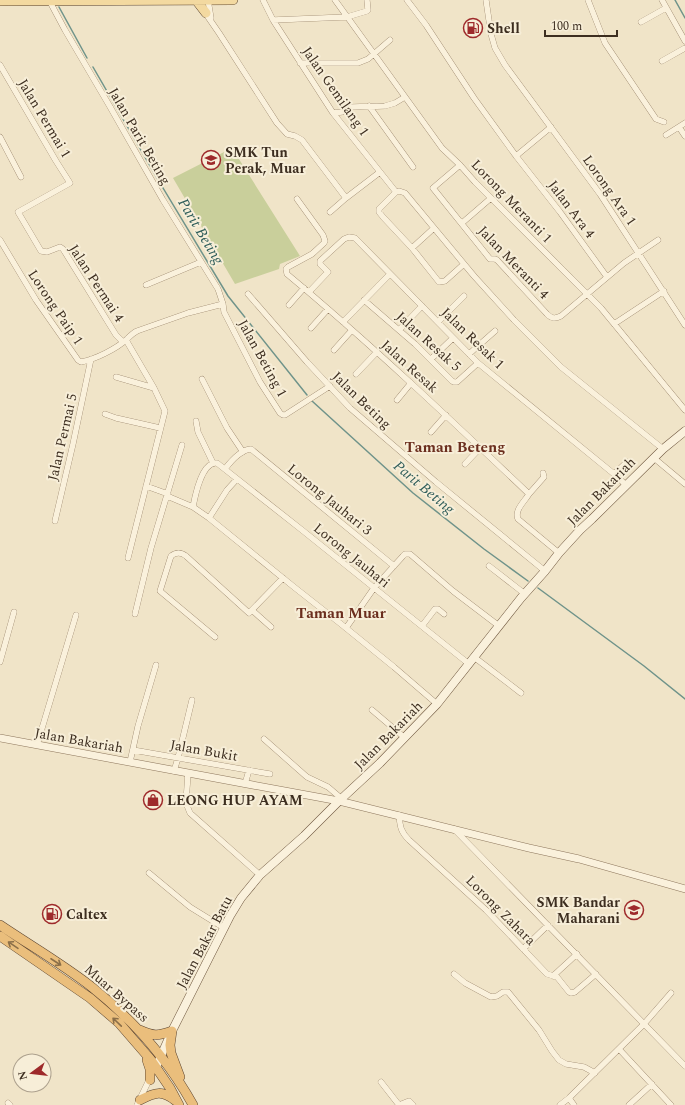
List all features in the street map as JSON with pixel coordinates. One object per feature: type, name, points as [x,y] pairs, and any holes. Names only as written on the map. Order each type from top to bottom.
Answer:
[{"type":"highway","name":"Muar Bypass","points":[[0,925],[65,968],[93,988],[119,1010],[161,1056],[186,1092],[193,1105]]},
{"type":"highway","name":"Muar Bypass","points":[[0,936],[90,998],[119,1023],[156,1067],[170,1088],[178,1104]]},
{"type":"highway","points":[[138,1030],[154,1036],[172,1031],[170,1045],[171,1053],[186,1092]]},
{"type":"highway","points":[[143,1051],[150,1069],[150,1080]]},
{"type":"highway","points":[[139,1102],[148,1096],[159,1093],[168,1095],[178,1104]]},
{"type":"main road","points":[[196,0],[209,16],[218,0]]},
{"type":"main road","points":[[1,1],[233,0]]},
{"type":"main road","name":"Jalan Bakariah","points":[[340,800],[380,763],[437,704],[558,553],[663,448],[685,431]]},
{"type":"main road","name":"Jalan Bakar Batu","points":[[156,1067],[172,1031],[237,904],[260,875],[304,836],[340,800]]},
{"type":"street","name":"Jalan Parit Beting","points":[[49,0],[163,200],[218,289],[223,304]]},
{"type":"street","points":[[205,0],[209,16],[277,123],[287,134],[302,140],[346,198]]},
{"type":"street","points":[[208,0],[209,16]]},
{"type":"street","name":"Jalan Gemilang 1","points":[[263,0],[273,20],[300,64],[333,113],[396,192]]},
{"type":"street","name":"Lorong Meranti 1","points":[[335,0],[442,148],[601,308],[685,410]]},
{"type":"street","points":[[273,20],[347,17],[367,12],[367,0]]},
{"type":"street","name":"Jalan Ara 4","points":[[407,0],[426,25],[474,98],[607,277]]},
{"type":"street","name":"Lorong Ara 1","points":[[486,0],[491,34],[495,48],[505,65],[600,194],[685,325]]},
{"type":"street","points":[[588,0],[605,43],[656,119],[664,122]]},
{"type":"street","points":[[662,0],[685,41]]},
{"type":"street","points":[[641,22],[666,8]]},
{"type":"street","points":[[300,64],[358,63],[366,60],[390,40]]},
{"type":"street","points":[[662,61],[685,48]]},
{"type":"street","name":"Jalan Permai 1","points":[[0,65],[56,162],[70,183],[18,212],[32,236]]},
{"type":"street","points":[[333,113],[342,112],[350,107],[385,106],[405,97]]},
{"type":"street","points":[[369,106],[413,167]]},
{"type":"street","points":[[666,135],[685,123]]},
{"type":"street","points":[[679,127],[685,136]]},
{"type":"street","points":[[516,156],[551,128]]},
{"type":"street","points":[[0,137],[21,177]]},
{"type":"street","name":"Jalan Meranti 4","points":[[460,165],[433,188],[490,259],[497,260],[550,317],[554,318],[561,316],[587,295]]},
{"type":"street","points":[[330,212],[380,172]]},
{"type":"street","points":[[464,264],[445,281],[440,282],[412,248],[379,212],[379,209],[396,192],[399,191],[405,193],[464,264],[514,320],[561,367],[663,448]]},
{"type":"street","points":[[462,223],[491,198]]},
{"type":"street","name":"Jalan Resak","points":[[297,200],[323,235],[325,241],[312,254],[290,265],[286,270],[287,274],[411,383],[529,494]]},
{"type":"street","points":[[412,248],[434,228]]},
{"type":"street","name":"Jalan Permai 4","points":[[32,236],[41,251],[47,252],[60,247],[63,249],[116,335],[124,341]]},
{"type":"street","name":"Jalan Resak 1","points":[[309,292],[328,272],[320,264],[320,261],[344,239],[349,237],[355,238],[478,363],[626,485]]},
{"type":"street","name":"Lorong Paip 1","points":[[0,240],[36,300],[78,360],[81,362],[104,354],[142,328],[188,313],[223,304]]},
{"type":"street","points":[[587,295],[607,277],[638,253],[658,240]]},
{"type":"street","points":[[146,285],[202,262]]},
{"type":"street","points":[[343,322],[390,274]]},
{"type":"street","points":[[290,305],[304,288]]},
{"type":"street","points":[[614,324],[664,291]]},
{"type":"street","name":"Jalan Beting","points":[[248,294],[307,362],[350,408],[483,522],[545,571]]},
{"type":"street","points":[[438,322],[464,296]]},
{"type":"street","name":"Jalan Resak 5","points":[[364,300],[431,359],[454,382],[459,380],[478,363]]},
{"type":"street","name":"Jalan Beting 1","points":[[223,304],[224,312],[260,382],[282,415],[285,415],[330,386]]},
{"type":"street","points":[[399,330],[422,306]]},
{"type":"street","points":[[311,328],[328,309]]},
{"type":"street","points":[[334,350],[352,330]]},
{"type":"street","points":[[469,354],[495,331]]},
{"type":"street","points":[[431,359],[453,338]]},
{"type":"street","points":[[124,341],[154,388],[165,411],[128,558]]},
{"type":"street","points":[[356,374],[376,352]]},
{"type":"street","name":"Jalan Permai 5","points":[[55,521],[91,359]]},
{"type":"street","points":[[116,377],[154,388]]},
{"type":"street","points":[[202,378],[227,428],[243,452],[230,462],[225,469]]},
{"type":"street","points":[[397,400],[411,383]]},
{"type":"street","points":[[105,414],[160,428]]},
{"type":"street","points":[[431,432],[446,415]]},
{"type":"street","points":[[193,507],[200,478],[210,465],[216,464],[198,432],[196,421]]},
{"type":"street","points":[[135,614],[151,548],[182,445]]},
{"type":"street","points":[[465,464],[480,448]]},
{"type":"street","name":"Lorong Jauhari 3","points":[[243,452],[251,449],[394,566]]},
{"type":"street","points":[[654,458],[685,484]]},
{"type":"street","points":[[614,474],[627,462]]},
{"type":"street","name":"Lorong Jauhari","points":[[216,464],[225,469],[422,626],[521,693]]},
{"type":"street","points":[[543,473],[544,476],[529,494],[518,511],[517,516],[518,519],[558,553]]},
{"type":"street","points":[[209,518],[227,490],[237,479]]},
{"type":"street","points":[[146,486],[193,507],[209,518],[394,667],[437,704]]},
{"type":"street","points":[[215,637],[160,591],[171,556],[176,553],[183,554],[251,612],[271,627]]},
{"type":"street","points":[[346,628],[374,588],[405,554],[410,554],[499,626]]},
{"type":"street","points":[[489,566],[525,594]]},
{"type":"street","points":[[251,612],[283,578]]},
{"type":"street","points":[[422,626],[435,609],[438,609],[444,614]]},
{"type":"street","points":[[0,662],[14,612]]},
{"type":"street","points":[[38,745],[76,616]]},
{"type":"street","points":[[130,762],[138,726],[156,665]]},
{"type":"street","points":[[174,771],[192,700]]},
{"type":"street","points":[[372,710],[405,738]]},
{"type":"street","name":"Jalan Bakariah","points":[[0,738],[245,784],[340,800]]},
{"type":"street","points":[[264,738],[307,777],[328,787],[340,800],[529,848],[579,859],[685,888]]},
{"type":"street","name":"Jalan Bukit","points":[[133,750],[270,774]]},
{"type":"street","points":[[245,784],[249,770]]},
{"type":"street","points":[[188,773],[186,803],[190,813],[260,875]]},
{"type":"street","name":"Lorong Zahara","points":[[399,815],[400,826],[409,840],[486,910],[547,974],[558,978],[571,994],[596,974]]},
{"type":"street","points":[[453,829],[685,1066]]},
{"type":"street","points":[[149,873],[190,907],[224,928]]},
{"type":"street","points":[[523,949],[548,925]]},
{"type":"street","points":[[553,976],[577,954]]},
{"type":"street","points":[[454,974],[465,983],[491,997],[497,996],[503,992],[508,992],[539,1030],[559,1060],[566,1064],[584,1067],[594,1073]]},
{"type":"street","points":[[560,1105],[569,1098],[644,1024],[671,993]]},
{"type":"street","points":[[619,1049],[671,1105]]},
{"type":"street","points":[[139,1102],[156,1067]]},
{"type":"street","points":[[381,1082],[399,1105],[409,1101],[413,1105]]},
{"type":"street","points":[[629,1105],[652,1084]]},
{"type":"street","points":[[569,1098],[574,1105]]},
{"type":"green space","points":[[232,148],[300,256],[280,264],[279,269],[235,284],[173,178]]},
{"type":"waterway","points":[[675,0],[685,18]]},
{"type":"waterway","name":"Parit Beting","points":[[59,7],[87,58]]},
{"type":"waterway","name":"Parit Beting","points":[[93,67],[157,178],[228,296],[307,395]]},
{"type":"waterway","name":"Parit Beting","points":[[312,401],[413,493],[484,549],[528,581]]},
{"type":"waterway","name":"Parit Beting","points":[[538,588],[644,666],[685,699]]},
{"type":"place","name":"Shell","points":[[473,28]]},
{"type":"place","name":"SMK Tun Perak, Muar","points":[[211,160]]},
{"type":"place","name":"LEONG HUP AYAM","points":[[153,800]]},
{"type":"place","name":"SMK Bandar Maharani","points":[[634,910]]},
{"type":"place","name":"Caltex","points":[[52,914]]},
{"type":"district","name":"Taman Beteng","points":[[455,447]]},
{"type":"district","name":"Taman Muar","points":[[341,613]]}]
